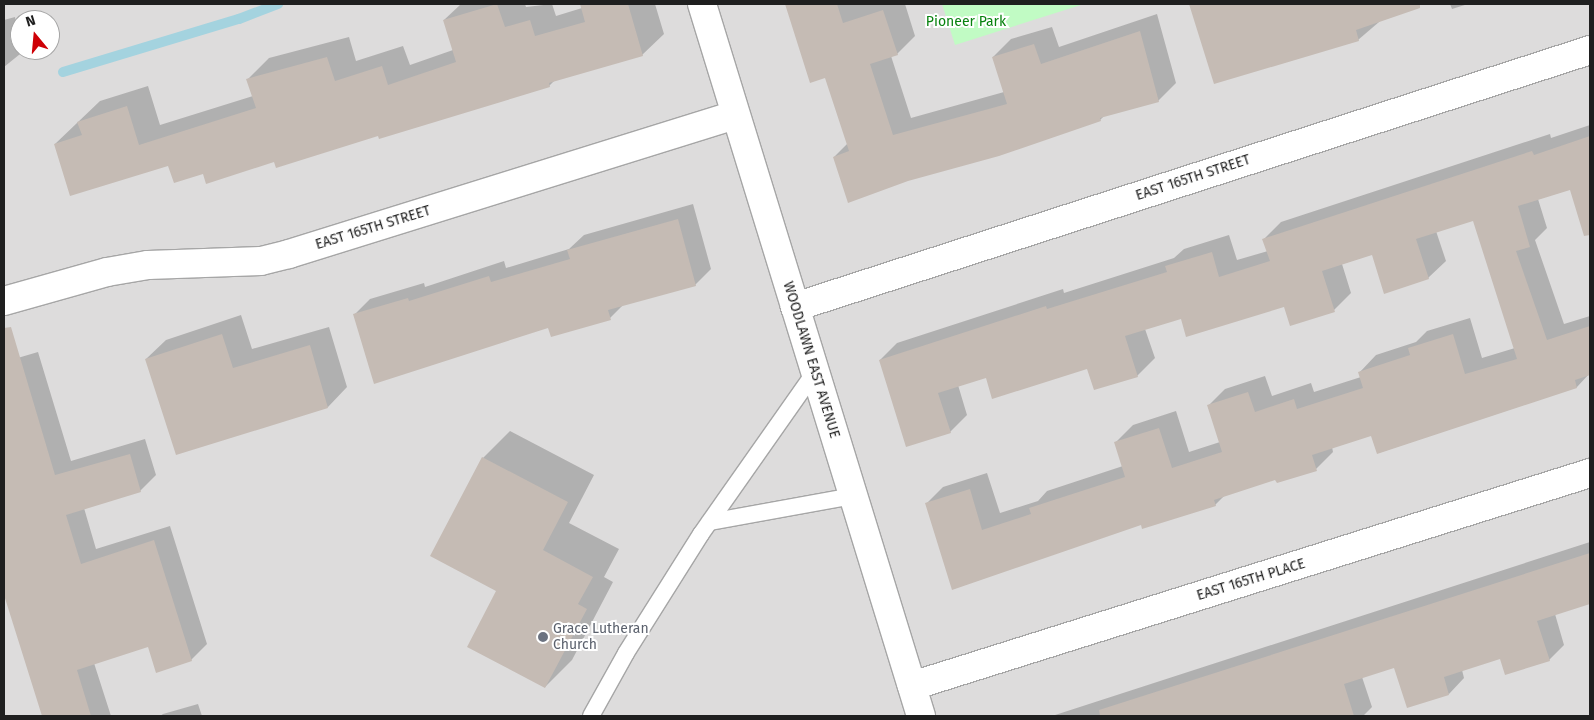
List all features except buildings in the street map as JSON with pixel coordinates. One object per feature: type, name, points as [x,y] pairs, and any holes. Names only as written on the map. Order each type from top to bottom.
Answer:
[{"type":"street","name":"WOODLAWN EAST AVENUE","points":[[702,4],[921,716]]},
{"type":"street","name":"EAST 165TH STREET","points":[[795,307],[1590,50]]},
{"type":"street","name":"EAST 165TH STREET","points":[[4,301],[107,272],[148,265],[261,261],[289,254],[735,115]]},
{"type":"street","name":"EAST 165TH PLACE","points":[[912,686],[1590,473]]},
{"type":"lane","points":[[592,716],[626,653],[710,522],[815,372]]},
{"type":"lane","points":[[710,522],[853,496]]},
{"type":"shaded area","points":[[4,4],[1590,4],[1590,716],[4,716]]},
{"type":"green space","name":"Pioneer Park","points":[[942,4],[1084,4],[955,45]]},
{"type":"waterway","points":[[63,72],[239,19],[278,4]]},
{"type":"place","name":"Grace Lutheran Church","points":[[543,637]]}]
